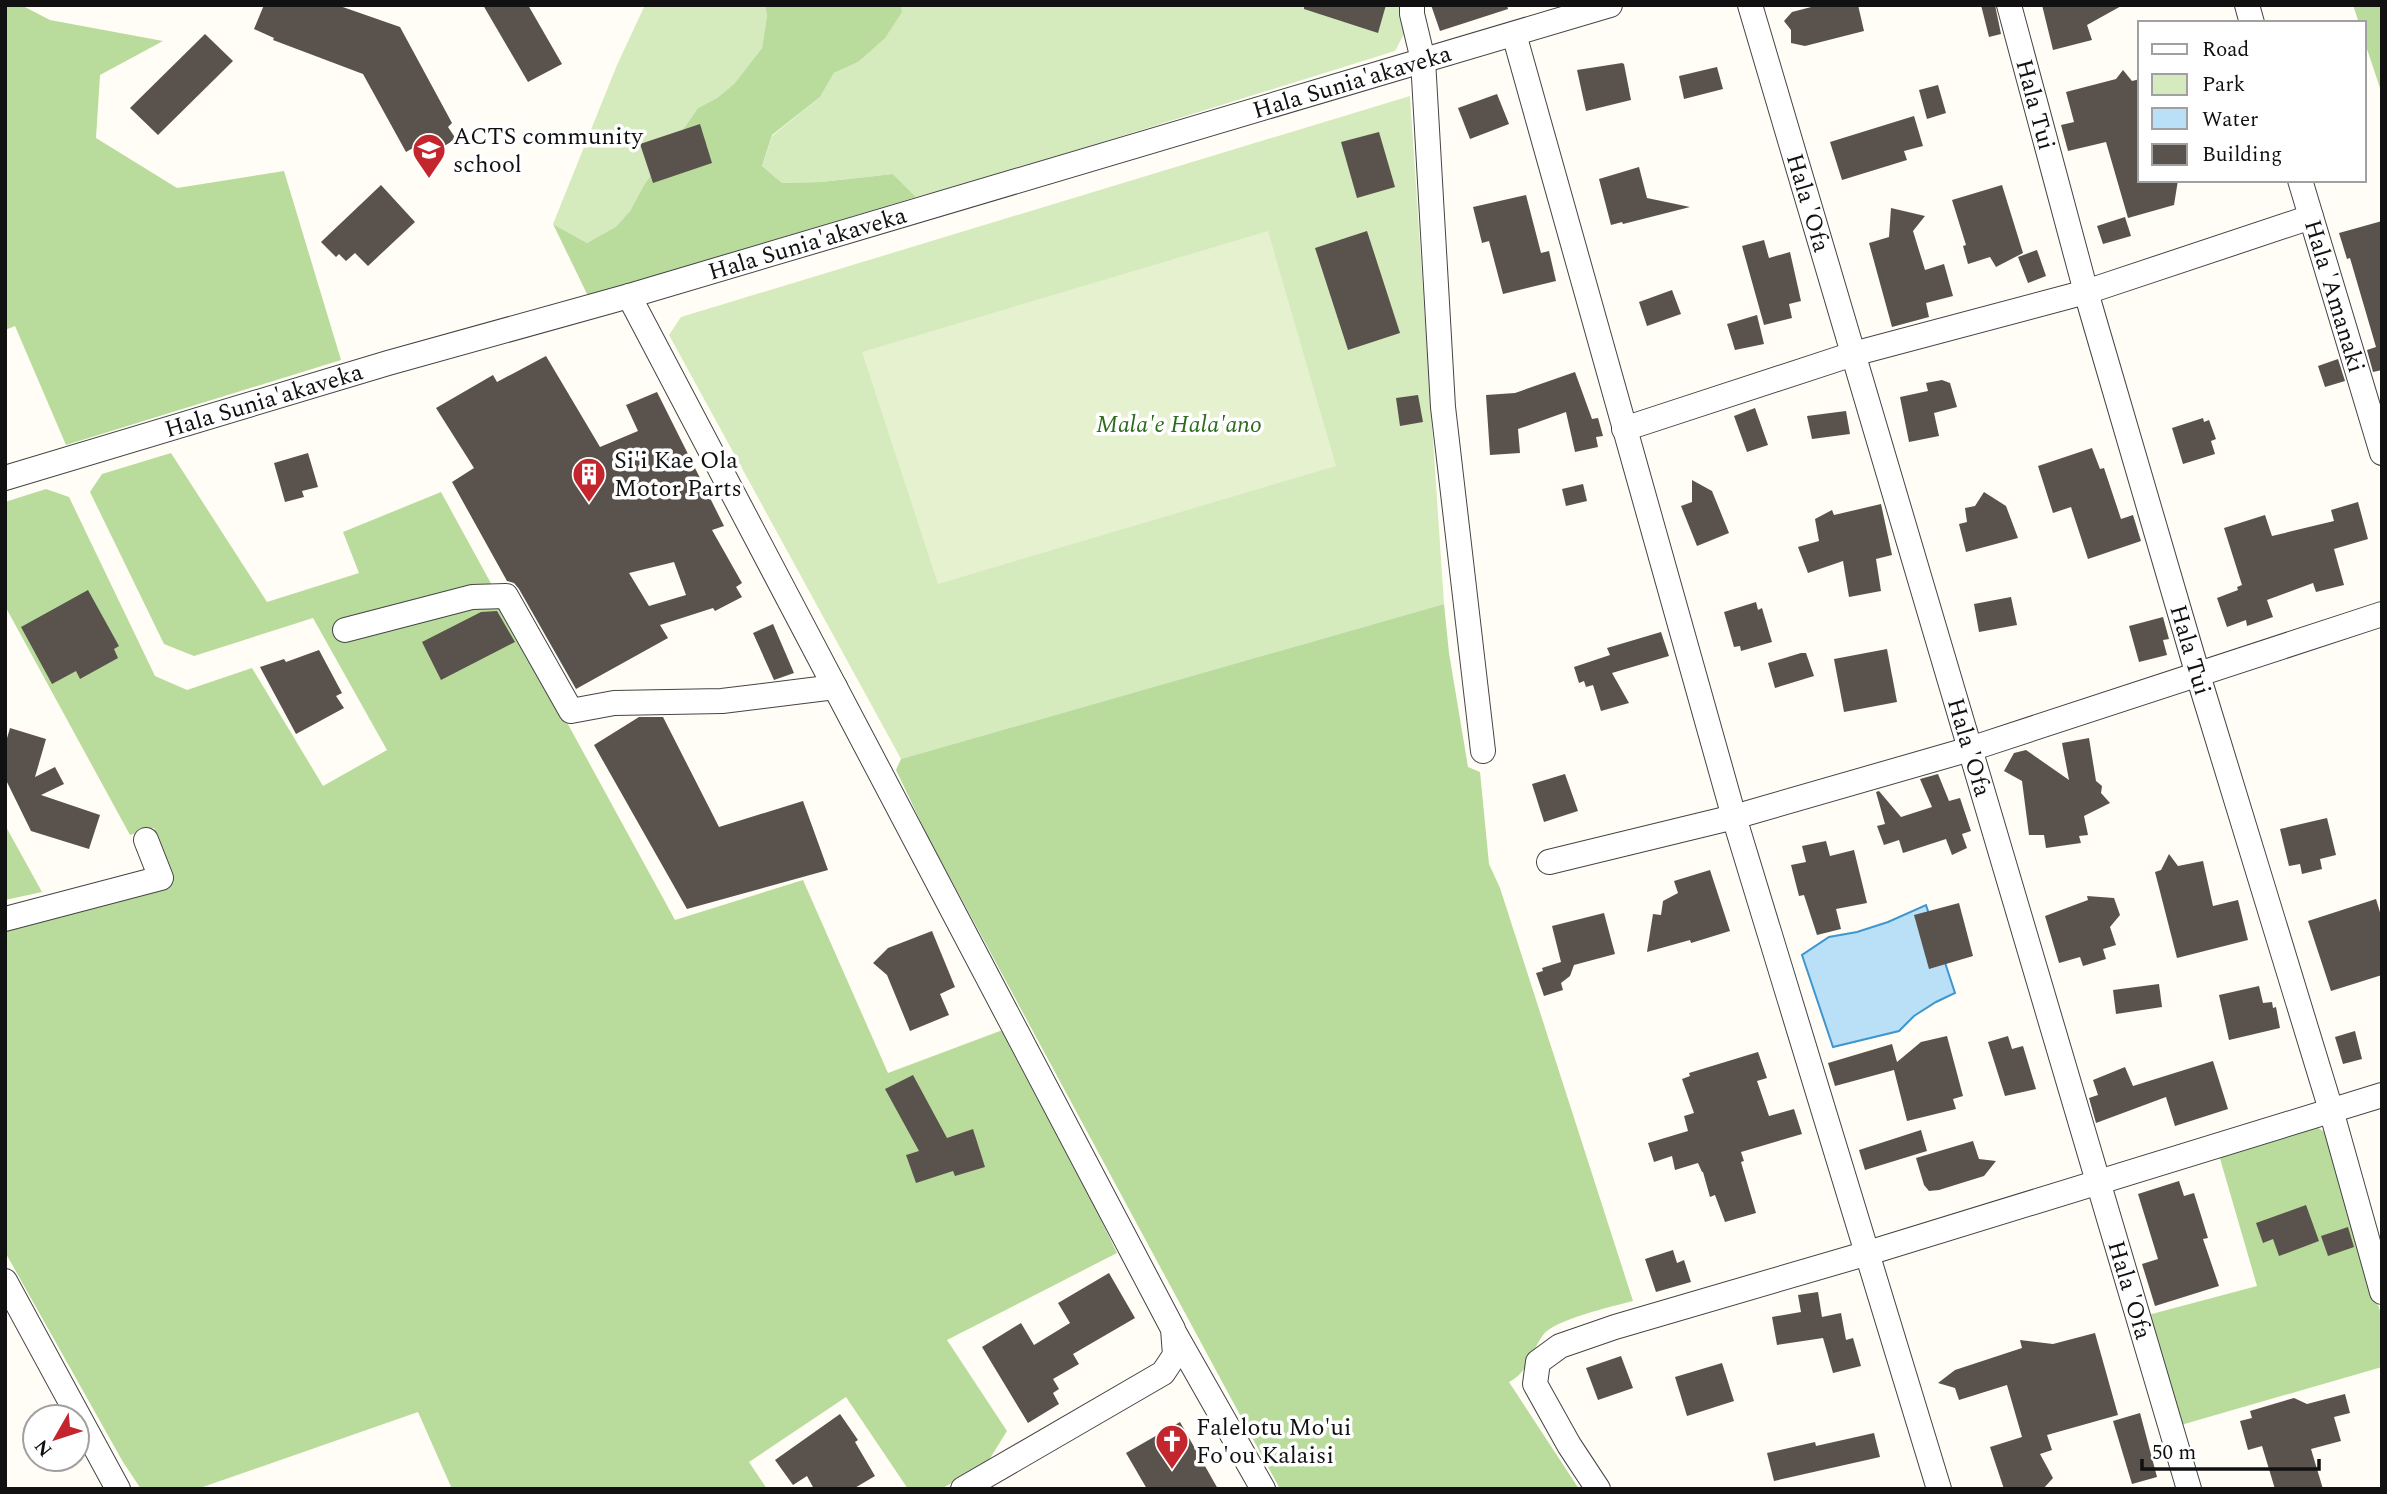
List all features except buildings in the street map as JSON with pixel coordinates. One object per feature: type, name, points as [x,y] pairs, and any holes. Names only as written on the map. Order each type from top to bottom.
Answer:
[{"type":"street","points":[[1412,5],[1423,60],[1443,407],[1483,751]]},
{"type":"street","name":"Hala Sunia'akaveka","points":[[5,478],[1610,5]]},
{"type":"street","name":"Hala 'Ofa","points":[[1750,5],[2189,1489]]},
{"type":"street","name":"Hala Tui","points":[[2009,5],[2086,292],[2197,676],[2331,1110],[2382,1292]]},
{"type":"street","points":[[1514,34],[1734,817],[1939,1489]]},
{"type":"street","name":"Hala 'Amanaki","points":[[2301,182],[2382,453]]},
{"type":"street","points":[[1624,429],[1853,354],[2086,292],[2311,217]]},
{"type":"street","points":[[629,296],[1173,1329],[1264,1489]]},
{"type":"street","points":[[345,630],[471,597],[506,596],[571,711],[614,703],[722,701],[835,687]]},
{"type":"street","points":[[1549,862],[1734,817],[1970,749],[2382,614]]},
{"type":"street","points":[[5,919],[161,878],[146,840]]},
{"type":"street","points":[[1598,1489],[1569,1445],[1535,1384],[1538,1362],[1560,1346],[1615,1327],[1868,1253],[2382,1095]]},
{"type":"street","points":[[5,1281],[111,1483]]},
{"type":"street","points":[[963,1489],[1163,1373],[1175,1355],[1173,1329]]},
{"type":"green space","points":[[5,5],[21,5],[50,20],[163,41],[100,75],[96,138],[177,188],[284,171],[341,360],[66,445],[15,326],[5,330]]},
{"type":"green space","points":[[645,5],[765,5],[767,16],[762,48],[734,84],[717,98],[698,108],[616,228],[587,243],[553,224],[617,65]]},
{"type":"green space","points":[[765,5],[901,5],[902,12],[885,38],[858,62],[834,73],[820,97],[772,135],[762,166],[782,183],[821,182],[893,174],[916,197],[588,296],[553,224],[587,243],[616,227],[630,211],[644,185],[698,108],[717,98],[734,84],[762,48],[767,16]]},
{"type":"green space","points":[[901,5],[1405,5],[1404,34],[1395,51],[968,184],[916,197],[893,174],[821,182],[782,183],[762,166],[772,136],[820,97],[834,73],[858,62],[902,12]]},
{"type":"green space","points":[[2353,5],[2382,5],[2382,94],[2366,46],[2366,21],[2358,21]]},
{"type":"green space","name":"Mala'e Hala'ano","points":[[1410,96],[1444,604],[901,759],[669,335],[681,317]]},
{"type":"green space","points":[[1268,231],[1336,466],[938,584],[862,352]]},
{"type":"green space","points":[[171,453],[267,602],[359,573],[343,532],[441,492],[675,920],[803,880],[888,1073],[1008,1028],[1117,1253],[947,1340],[1007,1431],[987,1463],[941,1489],[908,1489],[846,1397],[749,1462],[767,1489],[452,1489],[418,1412],[197,1489],[141,1489],[123,1462],[5,1252],[5,931],[153,892],[168,862],[154,828],[130,835],[5,606],[5,502],[46,489],[69,497],[155,676],[187,690],[252,668],[323,786],[387,750],[313,618],[194,656],[164,644],[90,492],[102,474]]},
{"type":"green space","points":[[1444,604],[1449,653],[1468,767],[1480,772],[1489,864],[1500,888],[1633,1301],[1585,1314],[1549,1329],[1525,1368],[1509,1382],[1579,1489],[1280,1489],[927,835],[896,770],[901,759]]},
{"type":"green space","points":[[5,825],[42,892],[5,900]]},
{"type":"green space","points":[[2315,1126],[2328,1134],[2382,1318],[2382,1367],[2181,1425],[2148,1315],[2257,1286],[2219,1155]]},
{"type":"water","points":[[1926,905],[1955,993],[1914,1016],[1899,1031],[1833,1047],[1802,955],[1829,937],[1888,922]]},
{"type":"place","name":"ACTS community school","points":[[429,180]]},
{"type":"place","name":"Si'i Kae Ola Motor Parts","points":[[589,504]]},
{"type":"place","name":"Falelotu Mo'ui Fo'ou Kalaisi","points":[[1172,1471]]}]
